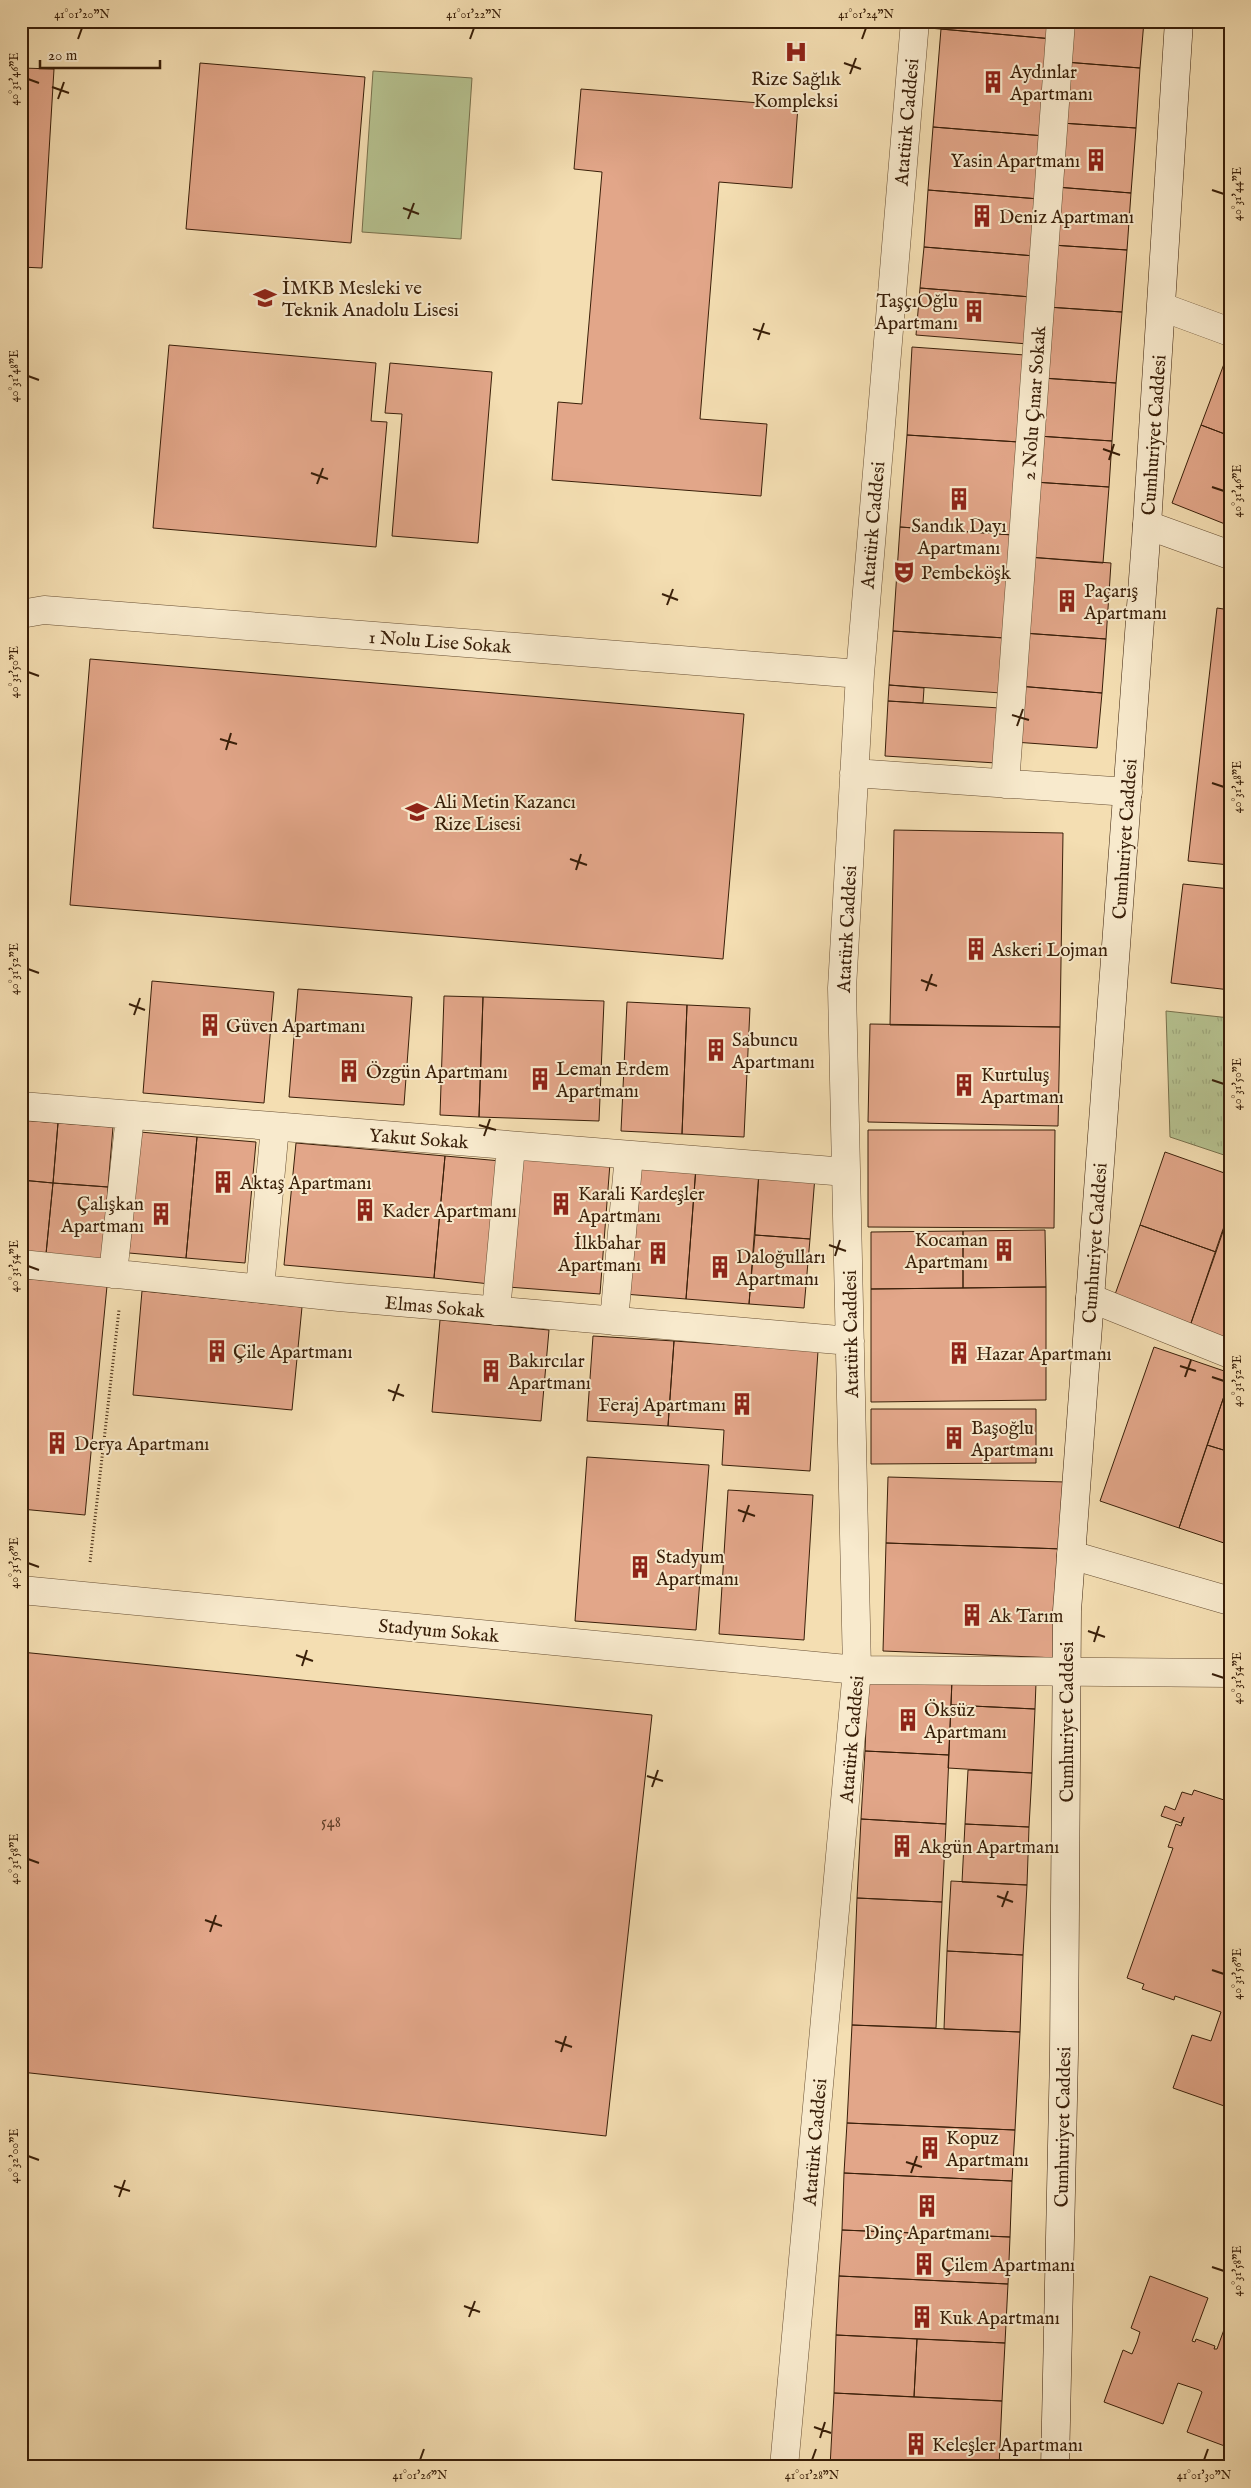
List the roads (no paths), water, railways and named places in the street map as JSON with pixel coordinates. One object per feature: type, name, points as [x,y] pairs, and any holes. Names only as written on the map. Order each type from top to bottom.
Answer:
[{"type":"street","name":"Atatürk Caddesi","points":[[784,2467],[857,1670],[842,988],[860,674],[915,21]]},
{"type":"street","name":"2 Nolu Çınar Sokak","points":[[1005,784],[1060,21]]},
{"type":"street","name":"Cumhuriyet Caddesi","points":[[1054,2467],[1064,2054],[1067,1610],[1147,525],[1179,21]]},
{"type":"street","points":[[1162,307],[1230,332]]},
{"type":"street","points":[[1147,525],[1230,554]]},
{"type":"street","name":"1 Nolu Lise Sokak","points":[[21,614],[44,610],[860,674]]},
{"type":"street","points":[[854,773],[1128,792]]},
{"type":"street","name":"Yakut Sokak","points":[[21,1106],[846,1172]]},
{"type":"street","points":[[118,1274],[130,1116]]},
{"type":"street","points":[[260,1288],[275,1127]]},
{"type":"street","points":[[496,1311],[511,1146]]},
{"type":"street","points":[[614,1321],[629,1155]]},
{"type":"street","name":"Elmas Sokak","points":[[21,1264],[339,1297],[850,1341]]},
{"type":"street","points":[[1090,1298],[1230,1354]]},
{"type":"street","points":[[1071,1555],[1230,1601]]},
{"type":"street","name":"Stadyum Sokak","points":[[21,1590],[857,1670],[1230,1673]]},
{"type":"place","name":"Rize Sağlık Kompleksi","points":[[796,52]]},
{"type":"place","name":"Aydınlar Apartmanı","points":[[993,82]]},
{"type":"place","name":"Yasin Apartmanı","points":[[1096,160]]},
{"type":"place","name":"Deniz Apartmanı","points":[[982,216]]},
{"type":"place","name":"İMKB Mesleki ve Teknik Anadolu Lisesi","points":[[265,298]]},
{"type":"place","name":"TaşçıOğlu Apartmanı","points":[[974,311]]},
{"type":"place","name":"Sandık Dayı Apartmanı","points":[[959,499]]},
{"type":"place","name":"Pembeköşk","points":[[904,572]]},
{"type":"place","name":"Paçarış Apartmanı","points":[[1067,601]]},
{"type":"place","name":"Ali Metin Kazancı Rize Lisesi","points":[[417,812]]},
{"type":"place","name":"Askeri Lojman","points":[[976,949]]},
{"type":"place","name":"Güven Apartmanı","points":[[210,1025]]},
{"type":"place","name":"Sabuncu Apartmanı","points":[[716,1050]]},
{"type":"place","name":"Özgün Apartmanı","points":[[349,1071]]},
{"type":"place","name":"Leman Erdem Apartmanı","points":[[540,1079]]},
{"type":"place","name":"Kurtuluş Apartmanı","points":[[964,1085]]},
{"type":"place","name":"Aktaş Apartmanı","points":[[223,1182]]},
{"type":"place","name":"Karali Kardeşler Apartmanı","points":[[561,1204]]},
{"type":"place","name":"Kader Apartmanı","points":[[365,1210]]},
{"type":"place","name":"Çalışkan Apartmanı","points":[[161,1214]]},
{"type":"place","name":"Kocaman Apartmanı","points":[[1004,1250]]},
{"type":"place","name":"İlkbahar Apartmanı","points":[[658,1253]]},
{"type":"place","name":"Daloğulları Apartmanı","points":[[720,1267]]},
{"type":"place","name":"Çile Apartmanı","points":[[217,1351]]},
{"type":"place","name":"Hazar Apartmanı","points":[[959,1353]]},
{"type":"place","name":"Bakırcılar Apartmanı","points":[[491,1371]]},
{"type":"place","name":"Feraj Apartmanı","points":[[742,1404]]},
{"type":"place","name":"Başoğlu Apartmanı","points":[[954,1438]]},
{"type":"place","name":"Derya Apartmanı","points":[[57,1443]]},
{"type":"place","name":"Stadyum Apartmanı","points":[[640,1567]]},
{"type":"place","name":"Ak Tarım","points":[[972,1615]]},
{"type":"place","name":"Öksüz Apartmanı","points":[[908,1720]]},
{"type":"place","name":"Akgün Apartmanı","points":[[902,1846]]},
{"type":"place","name":"Kopuz Apartmanı","points":[[930,2148]]},
{"type":"place","name":"Dinç Apartmanı","points":[[927,2206]]},
{"type":"place","name":"Çilem Apartmanı","points":[[924,2264]]},
{"type":"place","name":"Kuk Apartmanı","points":[[922,2317]]},
{"type":"place","name":"Keleşler Apartmanı","points":[[916,2444]]}]
